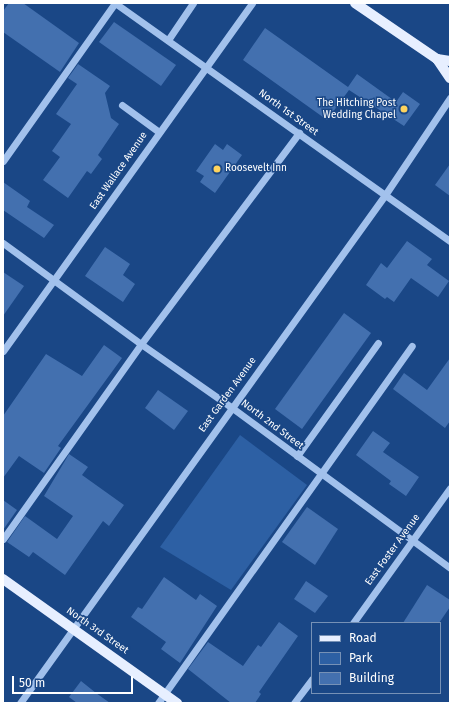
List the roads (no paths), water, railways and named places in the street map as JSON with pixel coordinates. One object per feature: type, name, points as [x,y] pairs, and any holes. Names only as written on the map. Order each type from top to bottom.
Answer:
[{"type":"main road","points":[[355,3],[437,59],[450,78]]},
{"type":"main road","points":[[437,59],[450,61]]},
{"type":"main road","name":"North 3rd Street","points":[[3,579],[177,703]]},
{"type":"street","points":[[3,162],[115,3]]},
{"type":"street","name":"North 1st Street","points":[[115,3],[450,240]]},
{"type":"street","points":[[168,40],[193,3]]},
{"type":"street","name":"East Wallace Avenue","points":[[3,351],[252,3]]},
{"type":"street","name":"East Garden Avenue","points":[[20,703],[231,407],[385,195],[450,98]]},
{"type":"street","points":[[122,105],[159,132]]},
{"type":"street","points":[[3,539],[141,344],[299,133]]},
{"type":"street","name":"North 2nd Street","points":[[3,243],[141,344],[231,407],[450,568]]},
{"type":"street","points":[[297,456],[378,343]]},
{"type":"street","points":[[158,703],[412,346]]},
{"type":"street","name":"East Foster Avenue","points":[[354,622],[450,488]]},
{"type":"street","points":[[294,703],[311,680]]},
{"type":"place","name":"The Hitching Post Wedding Chapel","points":[[404,109]]},
{"type":"place","name":"Roosevelt Inn","points":[[217,169]]}]
